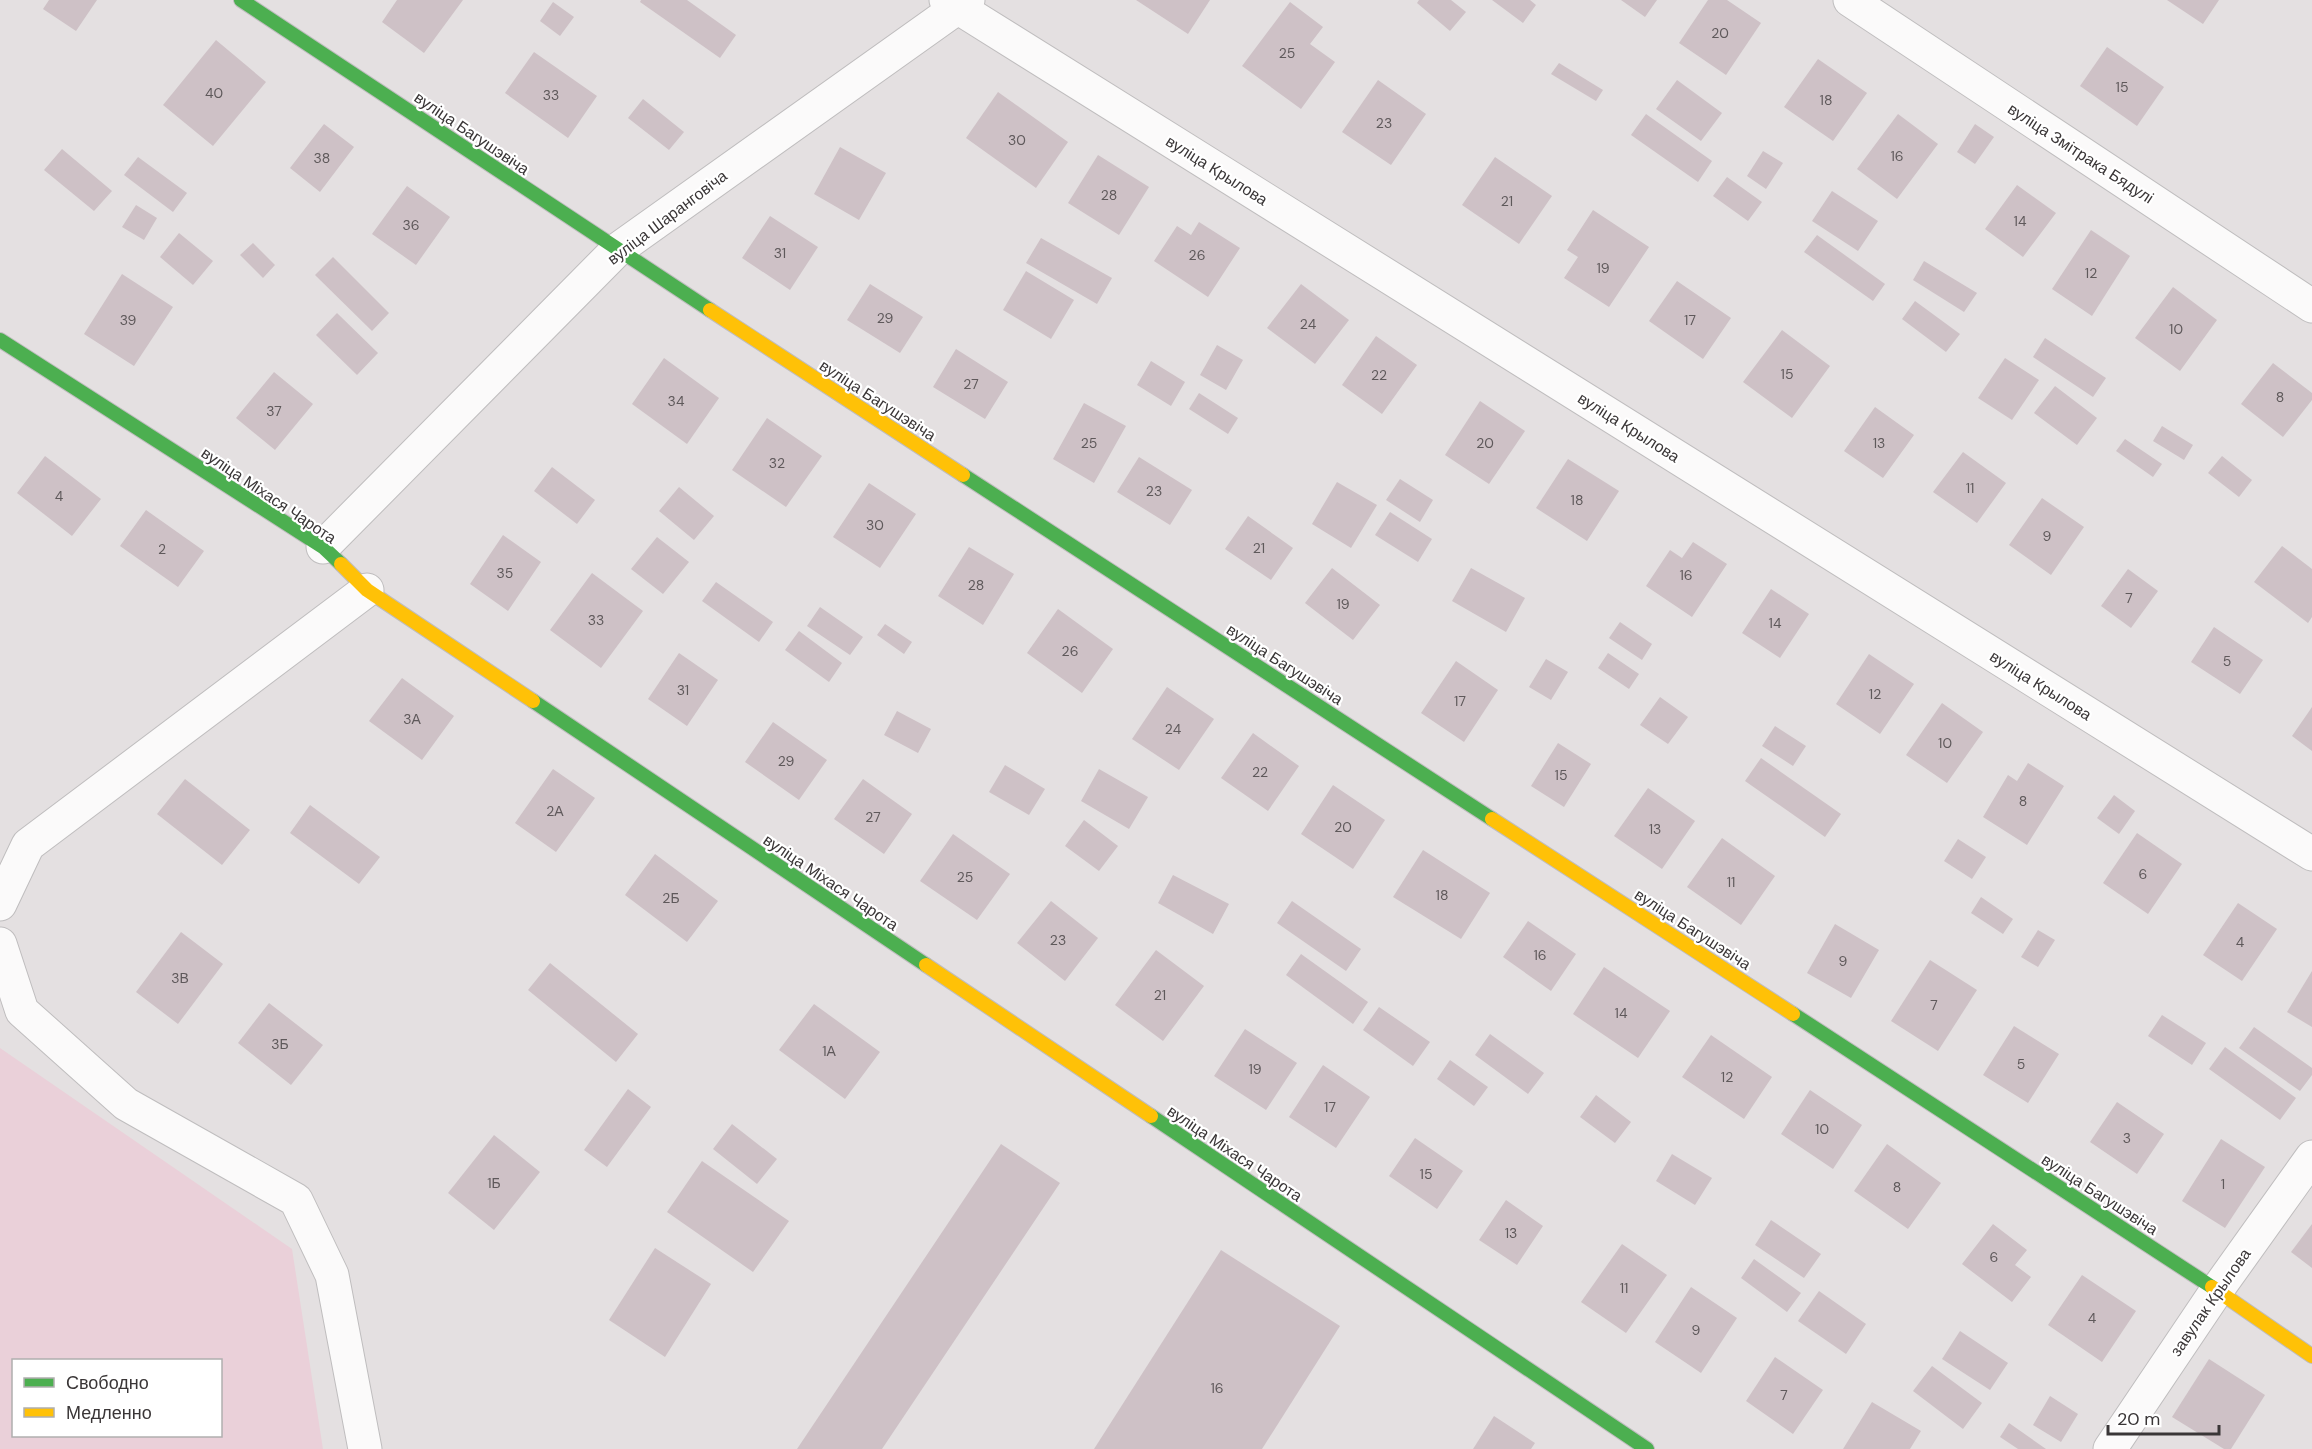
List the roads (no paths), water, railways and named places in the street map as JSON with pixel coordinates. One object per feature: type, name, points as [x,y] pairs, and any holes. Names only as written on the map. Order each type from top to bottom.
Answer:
[{"type":"street","name":"вуліца Багушэвіча","points":[[241,0],[617,250],[2217,1290],[2312,1356]]},
{"type":"street","name":"вуліца Змітрака Бядулі","points":[[1850,0],[2312,306]]},
{"type":"street","name":"вуліца Шаранговіча","points":[[323,547],[617,250],[957,3]]},
{"type":"street","name":"вуліца Крылова","points":[[957,3],[2312,854]]},
{"type":"street","name":"вуліца Міхася Чарота","points":[[0,340],[323,547],[367,590],[1647,1449]]},
{"type":"street","points":[[0,904],[28,845],[367,590]]},
{"type":"street","points":[[0,944],[22,1011],[126,1104],[296,1200],[332,1275],[366,1449]]},
{"type":"street","name":"завулак Крылова","points":[[2110,1449],[2217,1290],[2312,1157]]}]
